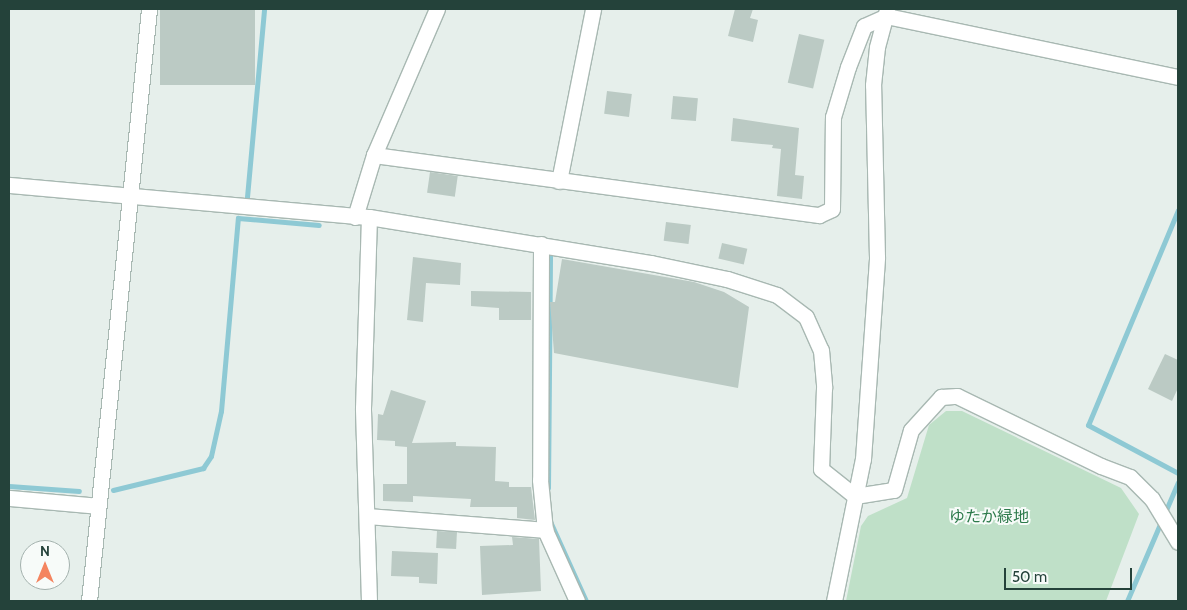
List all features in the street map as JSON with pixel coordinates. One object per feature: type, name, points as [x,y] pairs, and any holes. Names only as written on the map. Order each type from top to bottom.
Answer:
[{"type":"street","points":[[89,601],[149,9]]},
{"type":"street","points":[[369,601],[368,516],[363,408],[362,217],[374,155],[437,9]]},
{"type":"street","points":[[559,181],[593,9]]},
{"type":"street","points":[[374,155],[782,212],[819,215],[832,209],[833,117],[864,26],[886,13],[1178,77]]},
{"type":"street","points":[[834,601],[864,450],[877,257],[873,85],[877,47],[886,13]]},
{"type":"street","points":[[9,185],[362,217],[541,245],[727,279],[777,296],[806,317],[821,350],[824,388],[821,470],[856,496],[894,490],[911,430],[941,398],[957,396],[1092,462],[1130,476],[1157,507],[1178,542]]},
{"type":"street","points":[[541,245],[540,480],[545,530],[577,601]]},
{"type":"street","points":[[9,498],[98,506]]},
{"type":"street","points":[[368,516],[545,530]]},
{"type":"green space","name":"ゆたか緑地","points":[[946,411],[962,411],[1121,488],[1139,514],[1106,601],[846,601],[861,526],[868,516],[907,498],[929,425]]},
{"type":"building","points":[[160,9],[255,9],[255,85],[160,85]]},
{"type":"building","points":[[735,9],[753,9],[750,18],[758,20],[753,42],[728,36]]},
{"type":"building","points":[[799,34],[824,40],[813,89],[788,83]]},
{"type":"building","points":[[607,91],[632,94],[629,117],[604,114]]},
{"type":"building","points":[[673,96],[698,98],[696,121],[671,119]]},
{"type":"building","points":[[733,118],[799,128],[795,175],[804,176],[802,199],[777,196],[781,149],[772,148],[773,145],[731,141]]},
{"type":"building","points":[[430,172],[458,176],[455,197],[427,193]]},
{"type":"building","points":[[666,222],[691,225],[688,244],[664,241]]},
{"type":"building","points":[[722,243],[747,249],[744,264],[718,259]]},
{"type":"building","points":[[413,257],[461,263],[460,285],[426,283],[423,322],[407,320]]},
{"type":"building","points":[[562,259],[694,282],[724,292],[749,307],[738,388],[554,353],[550,302],[555,302]]},
{"type":"building","points":[[471,291],[531,292],[531,320],[499,320],[499,308],[471,306]]},
{"type":"building","points":[[1165,354],[1178,360],[1178,388],[1172,401],[1148,389]]},
{"type":"building","points":[[391,390],[426,401],[412,443],[456,442],[456,446],[496,447],[495,481],[509,482],[509,487],[531,487],[535,520],[517,518],[517,507],[470,507],[471,499],[413,496],[413,502],[383,501],[383,484],[407,484],[407,447],[395,446],[395,441],[377,440],[378,414],[383,415]]},
{"type":"building","points":[[437,531],[457,532],[456,549],[436,548]]},
{"type":"building","points":[[512,537],[539,539],[541,591],[482,595],[480,546],[513,545]]},
{"type":"building","points":[[392,551],[438,553],[437,584],[419,583],[419,577],[391,576]]},
{"type":"waterway","points":[[247,197],[264,9]]},
{"type":"waterway","points":[[1178,210],[1088,425],[1178,473]]},
{"type":"waterway","points":[[113,490],[203,468],[211,456],[221,411],[238,218],[319,225]]},
{"type":"waterway","points":[[548,488],[550,254]]},
{"type":"waterway","points":[[1127,601],[1178,482]]},
{"type":"waterway","points":[[9,486],[79,491]]},
{"type":"waterway","points":[[549,519],[586,601]]}]
